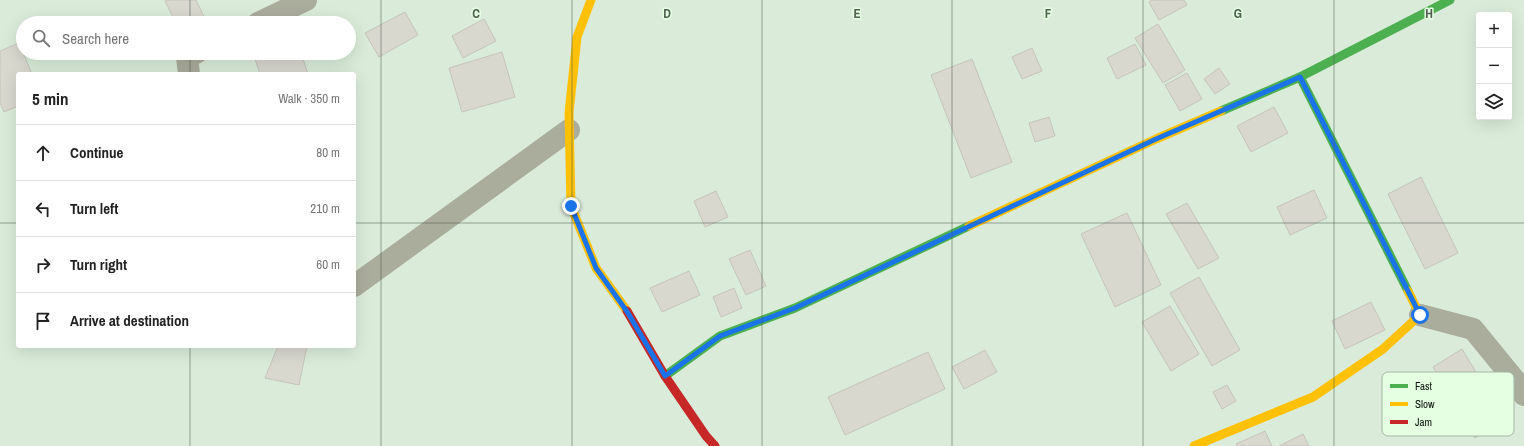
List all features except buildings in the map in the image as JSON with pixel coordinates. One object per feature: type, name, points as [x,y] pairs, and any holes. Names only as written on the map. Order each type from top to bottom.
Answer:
[{"type":"street","points":[[273,16],[306,0]]},
{"type":"street","points":[[591,0],[577,37],[569,113],[571,206],[596,268],[628,313],[665,376],[706,436],[716,446]]},
{"type":"street","points":[[665,376],[720,336],[795,308],[1156,139],[1300,77],[1408,23],[1450,0]]},
{"type":"street","points":[[188,60],[189,72]]},
{"type":"street","points":[[1300,77],[1420,315],[1473,329],[1508,372]]},
{"type":"street","points":[[356,285],[570,130]]},
{"type":"street","points":[[1194,446],[1313,397],[1383,349],[1420,315]]},
{"type":"street","points":[[1514,379],[1522,389],[1524,396]]},
{"type":"traffic: fast","points":[[1221,111],[1300,77],[1450,0]]},
{"type":"traffic: fast","points":[[1300,77],[1408,291]]},
{"type":"traffic: fast","points":[[665,376],[720,336],[795,308],[969,226]]},
{"type":"traffic: slow","points":[[591,0],[577,37],[569,113],[571,206],[596,268],[627,311]]},
{"type":"traffic: slow","points":[[969,226],[1156,139],[1221,111]]},
{"type":"traffic: slow","points":[[1194,446],[1313,397],[1383,349],[1420,315],[1408,291]]},
{"type":"traffic: jam","points":[[627,311],[665,376],[706,436],[715,446]]},
{"type":"route","points":[[571,206],[596,268],[628,313],[665,376],[720,336],[795,308],[1156,139],[1300,77],[1420,315]]}]
